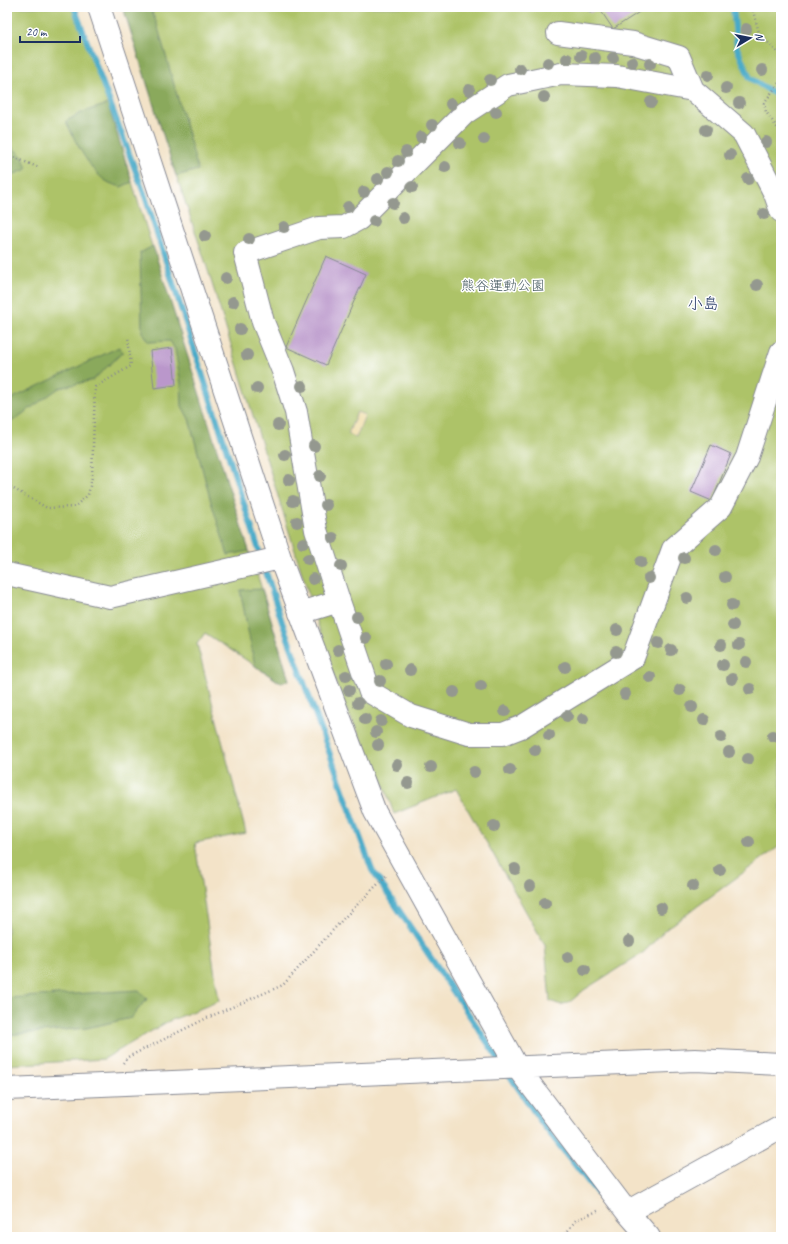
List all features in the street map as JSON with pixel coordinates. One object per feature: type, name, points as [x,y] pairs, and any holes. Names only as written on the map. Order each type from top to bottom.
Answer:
[{"type":"street","points":[[99,7],[278,559],[300,613],[375,812],[517,1067],[623,1207],[649,1237]]},
{"type":"street","points":[[558,33],[632,43],[679,58],[693,90],[744,134],[775,194],[781,211]]},
{"type":"street","points":[[693,90],[617,76],[561,74],[508,86],[465,112],[359,219],[344,227],[319,228],[245,253],[263,322],[283,371],[296,412],[316,530],[370,692],[410,716],[469,734],[503,734],[521,727],[633,658],[673,549],[721,507],[747,457],[781,352]]},
{"type":"street","points":[[7,574],[110,597],[278,559]]},
{"type":"street","points":[[300,613],[339,601]]},
{"type":"street","points":[[7,1089],[696,1060],[781,1064]]},
{"type":"street","points":[[623,1207],[781,1127]]},
{"type":"path","points":[[752,7],[759,33],[781,56]]},
{"type":"path","points":[[781,81],[764,103],[766,112],[781,133]]},
{"type":"path","points":[[7,160],[13,157],[40,168]]},
{"type":"path","points":[[7,485],[47,508],[74,507],[88,495],[92,477],[95,388],[131,366],[128,336]]},
{"type":"path","points":[[105,1085],[128,1057],[209,1017],[283,985],[344,918],[402,860]]},
{"type":"path","points":[[563,1237],[576,1220],[623,1207]]},
{"type":"green space","points":[[7,7],[77,7],[227,485],[262,589],[289,680],[281,683],[205,633],[197,644],[246,833],[195,843],[219,1001],[167,1022],[104,1059],[7,1065]]},
{"type":"green space","name":"熊谷運動公園","points":[[123,7],[781,7],[781,845],[665,930],[644,952],[584,990],[571,1001],[561,1005],[550,1001],[545,945],[456,789],[394,814],[381,777],[341,699],[205,261],[172,163]]},
{"type":"green space","points":[[123,7],[150,7],[157,24],[198,170],[176,176]]},
{"type":"green space","points":[[108,104],[132,182],[121,187],[111,184],[94,170],[78,145],[66,121],[83,112]]},
{"type":"green space","points":[[12,147],[23,157],[27,169],[7,177],[7,149]]},
{"type":"green space","points":[[153,246],[249,551],[228,555],[211,502],[189,419],[182,406],[181,384],[175,349],[170,341],[148,342],[142,332],[140,253]]},
{"type":"green space","points":[[119,347],[123,352],[93,380],[59,388],[7,425],[7,401]]},
{"type":"green space","points":[[262,589],[289,680],[281,683],[255,666],[240,590]]},
{"type":"green space","points":[[139,990],[147,999],[131,1018],[87,1028],[7,1035],[7,998]]},
{"type":"sand","points":[[357,412],[365,415],[356,438],[348,434]]},
{"type":"building","points":[[586,7],[647,7],[613,29],[599,8],[590,13]]},
{"type":"building","points":[[326,256],[366,274],[326,365],[286,347]]},
{"type":"building","points":[[172,348],[176,385],[154,388],[150,351]]},
{"type":"building","points":[[711,445],[731,454],[712,501],[691,492]]},
{"type":"waterway","points":[[74,7],[145,196],[282,622],[372,870],[502,1064]]},
{"type":"waterway","points":[[733,7],[737,48],[750,78],[781,98]]},
{"type":"waterway","points":[[508,1073],[544,1126],[632,1237]]},
{"type":"district","name":"小島","points":[[703,304]]}]
